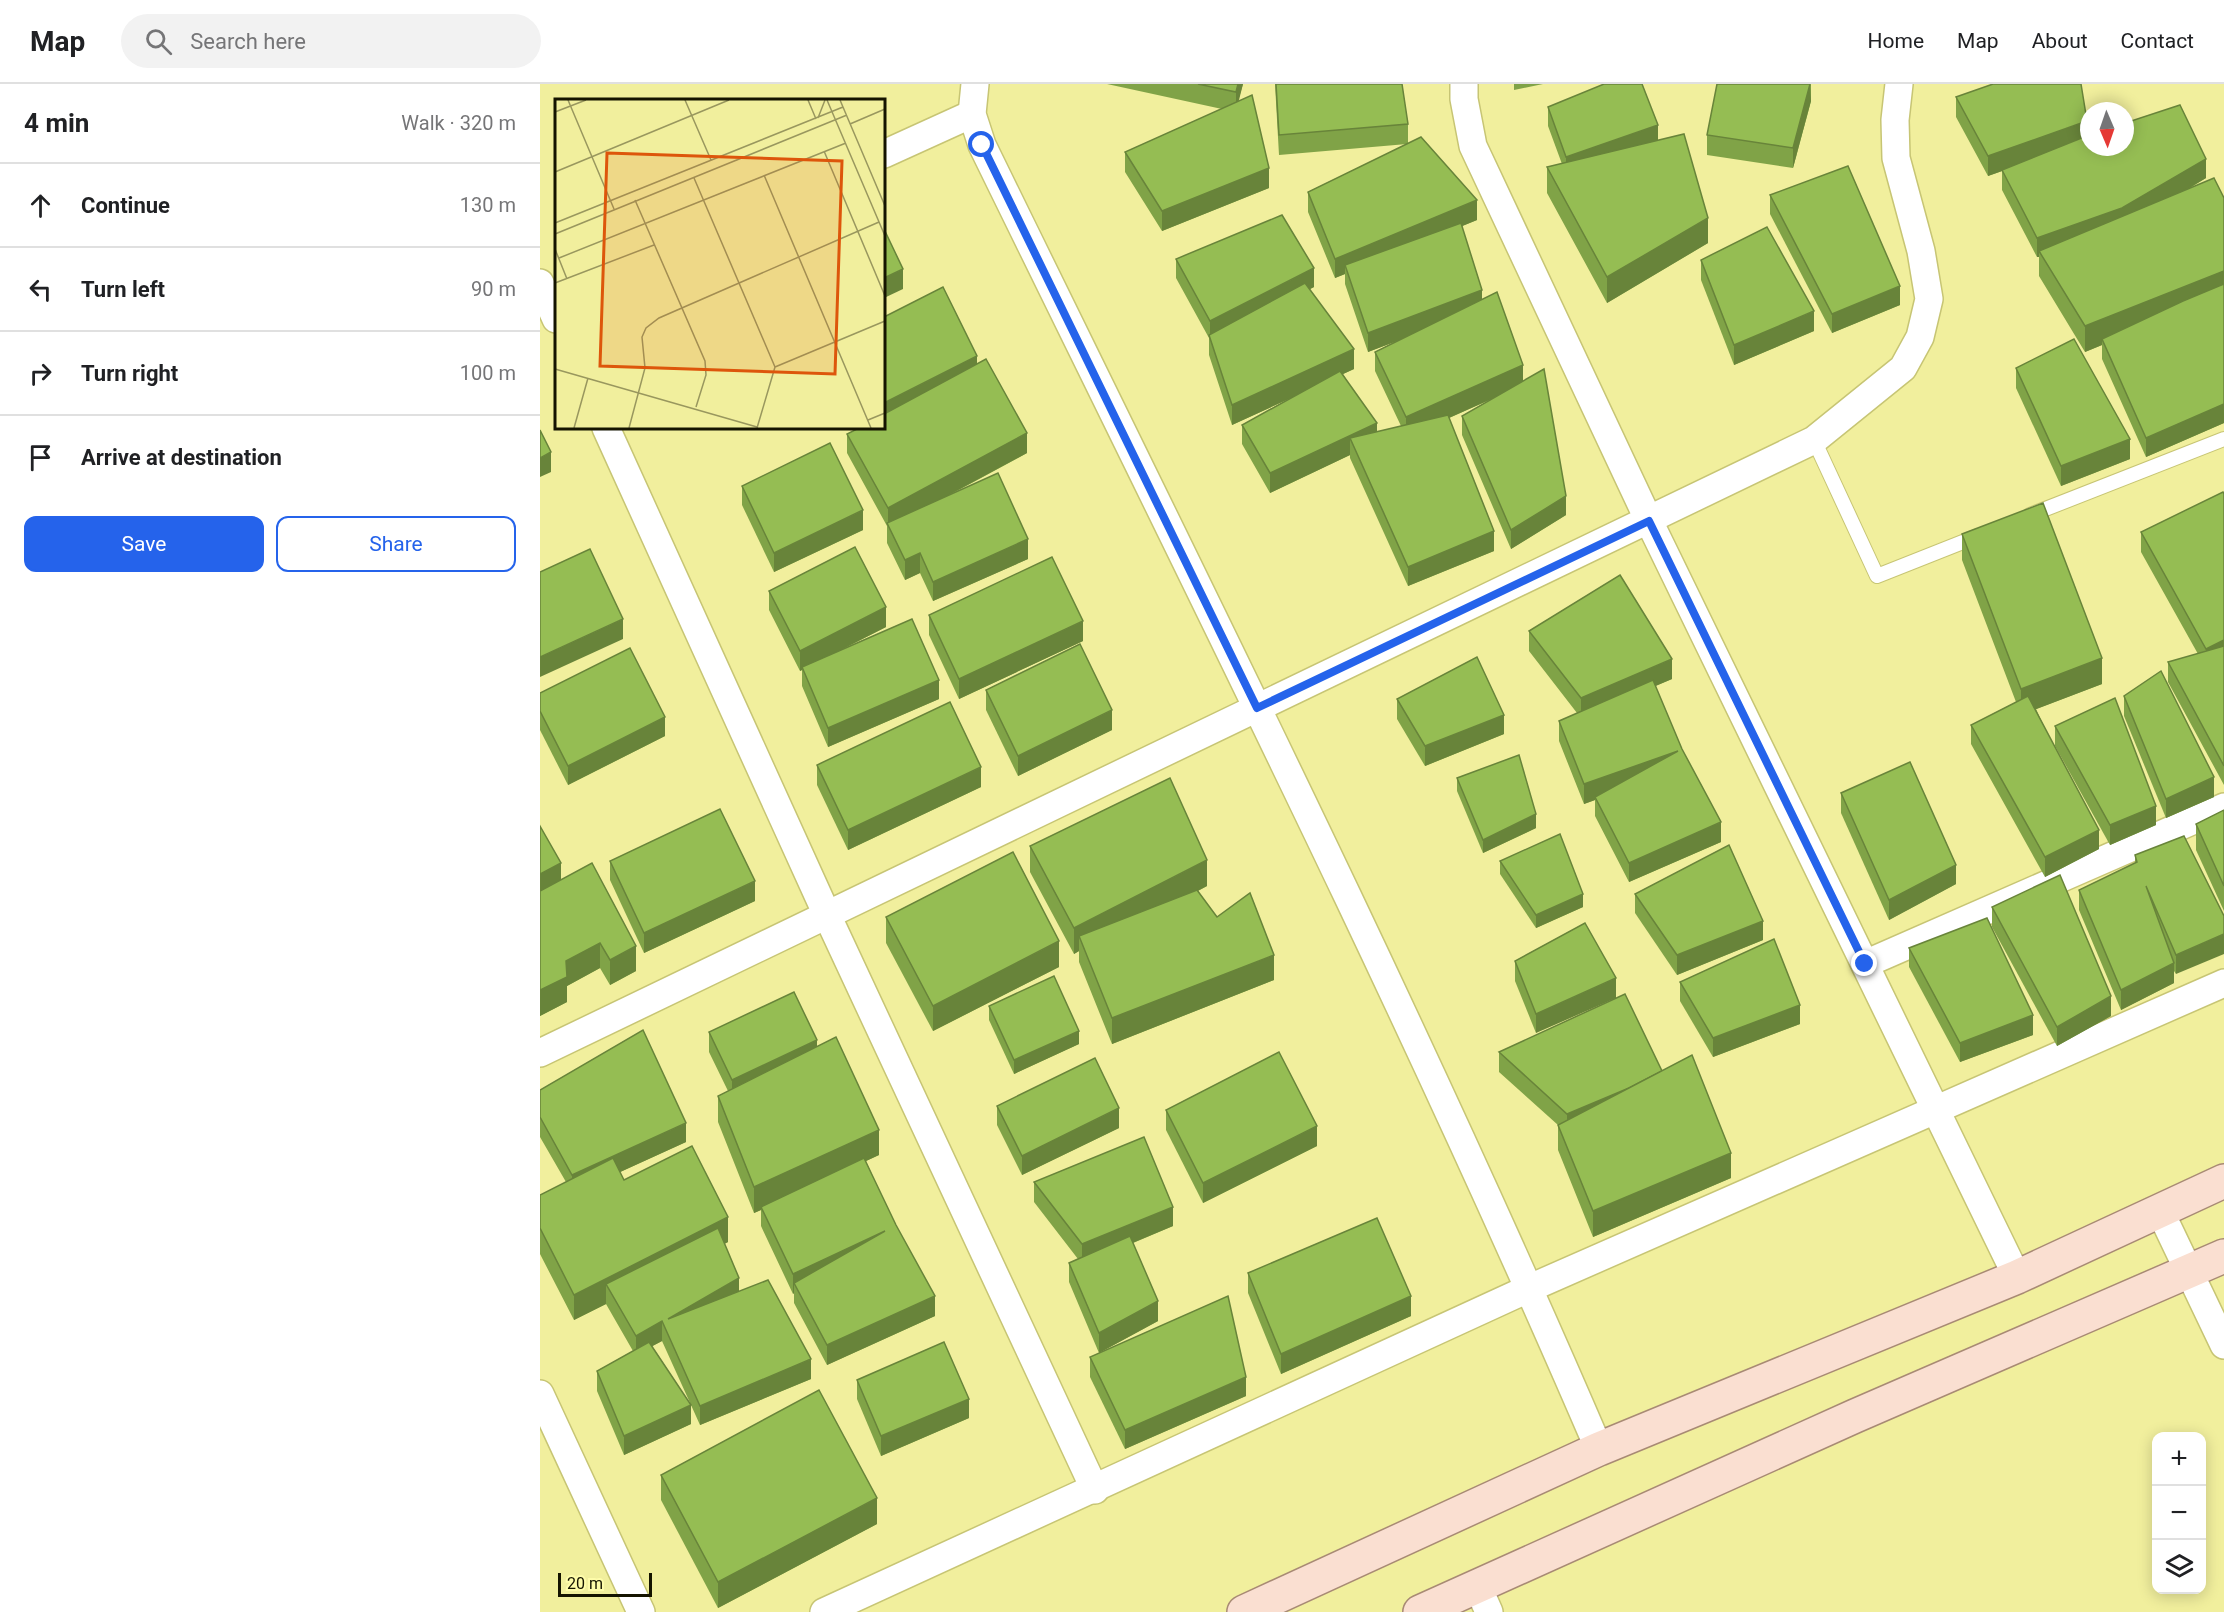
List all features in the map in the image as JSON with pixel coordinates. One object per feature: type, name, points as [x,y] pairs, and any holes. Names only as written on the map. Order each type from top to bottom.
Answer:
[{"type":"main road","points":[[1245,1612],[1599,1449],[2017,1277],[2224,1181]]},
{"type":"main road","points":[[1420,1612],[1484,1600],[1855,1416],[2224,1256]]},
{"type":"street","points":[[975,84],[972,114],[987,155],[1257,708],[1530,1288],[1599,1449]]},
{"type":"street","points":[[1464,84],[1464,99],[1473,146],[1649,521],[2017,1277]]},
{"type":"street","points":[[540,1053],[1814,440],[1903,368],[1920,336],[1929,299],[1921,251],[1896,158],[1895,120],[1899,84]]},
{"type":"street","points":[[885,154],[972,114]]},
{"type":"street","points":[[606,429],[827,915],[1095,1490]]},
{"type":"street","points":[[1865,964],[2224,807]]},
{"type":"street","points":[[824,1612],[1095,1490],[1530,1288],[2224,984]]},
{"type":"street","points":[[2160,1211],[2224,1345]]},
{"type":"street","points":[[540,1394],[641,1612]]},
{"type":"lane","points":[[2018,520],[2224,439]]},
{"type":"lane","points":[[1814,440],[1877,576],[1996,529]]},
{"type":"building","points":[[1198,84],[1238,84],[1236,92]]},
{"type":"building","points":[[1276,84],[1402,84],[1408,124],[1279,135]]},
{"type":"building","points":[[1604,84],[1642,84],[1658,125],[1566,157],[1548,107]]},
{"type":"building","points":[[1717,84],[1810,84],[1793,148],[1707,135]]},
{"type":"building","points":[[1993,84],[2081,84],[2084,102],[2080,102],[2080,123],[1988,156],[1956,97]]},
{"type":"building","points":[[1252,95],[1269,168],[1162,211],[1125,152]]},
{"type":"building","points":[[2180,105],[2206,159],[2122,208],[2037,238],[2002,170],[2080,139],[2080,156],[2134,156],[2134,120]]},
{"type":"building","points":[[1684,134],[1708,218],[1607,277],[1547,167]]},
{"type":"building","points":[[1421,137],[1477,200],[1335,259],[1308,192]]},
{"type":"building","points":[[1848,166],[1900,286],[1832,314],[1770,195]]},
{"type":"building","points":[[2214,178],[2224,198],[2224,271],[2085,326],[2039,251]]},
{"type":"building","points":[[1282,215],[1314,268],[1210,321],[1176,259]]},
{"type":"building","points":[[1461,223],[1482,290],[1368,333],[1345,265]]},
{"type":"building","points":[[1767,227],[1814,311],[1734,345],[1701,260]]},
{"type":"building","points":[[885,231],[903,269],[885,278]]},
{"type":"building","points":[[1305,283],[1354,349],[1232,405],[1209,335]]},
{"type":"building","points":[[2224,284],[2224,404],[2146,438],[2102,339]]},
{"type":"building","points":[[943,287],[977,356],[885,402],[885,316]]},
{"type":"building","points":[[1497,292],[1523,365],[1406,417],[1375,352]]},
{"type":"building","points":[[2074,339],[2130,439],[2061,466],[2016,368]]},
{"type":"building","points":[[986,359],[1027,433],[888,508],[847,434],[857,429],[885,429],[885,413]]},
{"type":"building","points":[[1544,369],[1566,496],[1511,530],[1462,416]]},
{"type":"building","points":[[1340,371],[1377,423],[1270,473],[1242,425]]},
{"type":"building","points":[[1448,415],[1494,531],[1408,567],[1350,438]]},
{"type":"building","points":[[540,430],[551,452],[540,458]]},
{"type":"building","points":[[830,443],[863,510],[774,553],[742,486]]},
{"type":"building","points":[[998,473],[1028,539],[933,582],[920,553],[905,560],[887,523]]},
{"type":"building","points":[[2223,492],[2224,640],[2206,649],[2141,532]]},
{"type":"building","points":[[2043,503],[2102,658],[2021,689],[1962,534]]},
{"type":"building","points":[[855,547],[886,607],[800,651],[769,591]]},
{"type":"building","points":[[590,549],[623,619],[540,657],[540,572]]},
{"type":"building","points":[[1052,557],[1083,621],[959,679],[929,615]]},
{"type":"building","points":[[1620,575],[1672,659],[1581,698],[1529,631]]},
{"type":"building","points":[[912,619],[939,680],[828,728],[802,667]]},
{"type":"building","points":[[1080,644],[1112,710],[1018,756],[986,690]]},
{"type":"building","points":[[2224,646],[2224,766],[2168,662]]},
{"type":"building","points":[[630,648],[665,717],[568,766],[540,711],[540,693]]},
{"type":"building","points":[[1477,657],[1504,715],[1425,746],[1397,699]]},
{"type":"building","points":[[2161,671],[2214,777],[2166,799],[2124,696]]},
{"type":"building","points":[[1653,680],[1682,749],[1721,822],[1629,863],[1595,797],[1678,751],[1584,784],[1559,721]]},
{"type":"building","points":[[2028,696],[2099,830],[2045,857],[1971,725]]},
{"type":"building","points":[[2115,698],[2156,806],[2110,825],[2055,726]]},
{"type":"building","points":[[950,702],[981,767],[848,830],[817,765]]},
{"type":"building","points":[[1519,755],[1536,814],[1483,840],[1457,778]]},
{"type":"building","points":[[1910,762],[1956,865],[1889,900],[1841,793]]},
{"type":"building","points":[[1170,778],[1207,860],[1074,928],[1030,846]]},
{"type":"building","points":[[720,809],[755,881],[644,933],[610,861]]},
{"type":"building","points":[[2224,810],[2224,886],[2196,824]]},
{"type":"building","points":[[540,826],[561,863],[540,874]]},
{"type":"building","points":[[1560,834],[1583,894],[1536,915],[1500,861]]},
{"type":"building","points":[[2184,836],[2224,916],[2224,934],[2176,955],[2146,886],[2174,963],[2121,990],[2079,890],[2137,862],[2135,855]]},
{"type":"building","points":[[1729,845],[1763,921],[1677,955],[1635,894]]},
{"type":"building","points":[[1013,852],[1059,941],[933,1006],[886,917]]},
{"type":"building","points":[[592,863],[636,946],[610,960],[600,943],[566,961],[567,977],[540,990],[540,891]]},
{"type":"building","points":[[2060,875],[2111,996],[2057,1027],[1992,907]]},
{"type":"building","points":[[1197,890],[1217,917],[1250,893],[1274,955],[1112,1018],[1079,936]]},
{"type":"building","points":[[1987,918],[2033,1015],[1960,1043],[1909,948]]},
{"type":"building","points":[[1585,923],[1616,978],[1536,1014],[1515,961]]},
{"type":"building","points":[[1774,939],[1800,1005],[1713,1038],[1680,982]]},
{"type":"building","points":[[1054,976],[1079,1031],[1014,1060],[989,1006]]},
{"type":"building","points":[[794,992],[817,1040],[732,1080],[709,1032]]},
{"type":"building","points":[[1625,994],[1662,1071],[1629,1088],[1567,1114],[1499,1052]]},
{"type":"building","points":[[643,1030],[686,1123],[572,1175],[540,1117],[540,1090]]},
{"type":"building","points":[[836,1037],[879,1130],[754,1187],[718,1096]]},
{"type":"building","points":[[1279,1052],[1317,1126],[1203,1183],[1166,1110]]},
{"type":"building","points":[[1692,1055],[1731,1153],[1593,1211],[1558,1125]]},
{"type":"building","points":[[1095,1058],[1119,1108],[1022,1156],[997,1106]]},
{"type":"building","points":[[1144,1137],[1173,1207],[1082,1244],[1034,1182]]},
{"type":"building","points":[[692,1146],[728,1217],[574,1295],[540,1228],[540,1195],[613,1158],[624,1180]]},
{"type":"building","points":[[864,1158],[896,1225],[935,1296],[827,1345],[794,1283],[885,1231],[793,1274],[761,1207]]},
{"type":"building","points":[[1377,1218],[1411,1296],[1281,1354],[1248,1273]]},
{"type":"building","points":[[718,1228],[739,1278],[668,1319],[768,1280],[811,1359],[700,1406],[662,1321],[636,1336],[606,1284]]},
{"type":"building","points":[[1130,1236],[1158,1301],[1099,1333],[1069,1263]]},
{"type":"building","points":[[1228,1296],[1246,1377],[1125,1430],[1090,1357]]},
{"type":"building","points":[[649,1342],[691,1405],[624,1436],[597,1371]]},
{"type":"building","points":[[944,1342],[969,1399],[881,1436],[857,1380]]},
{"type":"building","points":[[819,1390],[877,1498],[718,1582],[661,1475]]},
{"type":"route","points":[[982,145],[1257,708],[1649,521],[1865,964]]}]
